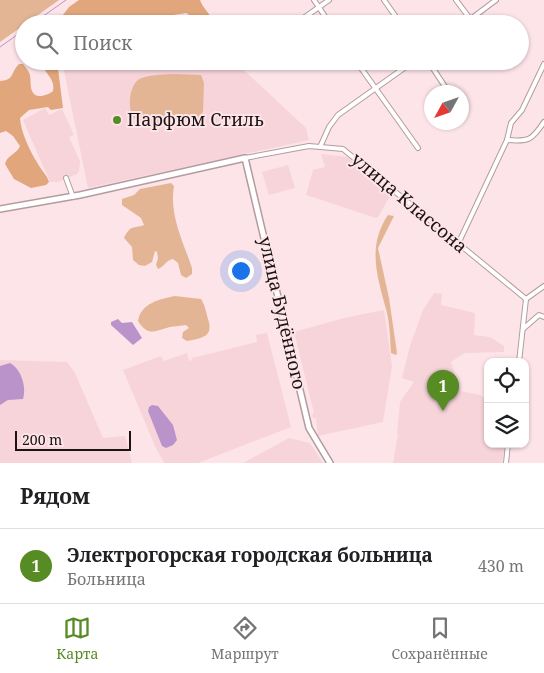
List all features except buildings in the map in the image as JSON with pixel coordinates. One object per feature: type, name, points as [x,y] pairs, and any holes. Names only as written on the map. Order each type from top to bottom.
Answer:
[{"type":"street","points":[[314,0],[324,15]]},
{"type":"street","points":[[308,15],[329,0]]},
{"type":"street","points":[[384,0],[395,15]]},
{"type":"street","points":[[456,0],[468,15]]},
{"type":"street","points":[[475,15],[496,0]]},
{"type":"street","points":[[458,244],[507,140],[511,123],[522,110],[544,64]]},
{"type":"street","points":[[362,70],[418,148]]},
{"type":"street","points":[[320,147],[329,127],[338,115],[401,70]]},
{"type":"street","points":[[434,70],[444,85]]},
{"type":"street","points":[[507,140],[526,141],[532,138],[544,122]]},
{"type":"street","name":"улица Классона","points":[[0,209],[73,197],[245,158],[309,146],[343,149],[526,299]]},
{"type":"street","name":"улица Будённого","points":[[245,158],[309,428],[330,463]]},
{"type":"street","points":[[66,178],[73,197]]},
{"type":"street","points":[[519,358],[526,299],[544,286]]},
{"type":"street","points":[[523,329],[539,315],[544,317]]},
{"type":"street","points":[[506,463],[508,448]]},
{"type":"shaded area","points":[[0,0],[59,0],[38,15],[15,15],[15,31],[0,42]]},
{"type":"shaded area","points":[[79,0],[200,0],[210,15],[190,15],[186,13],[173,15],[63,15],[69,7]]},
{"type":"shaded area","points":[[15,69],[27,70],[30,74],[31,89],[34,94],[42,96],[53,91],[51,79],[45,70],[58,70],[63,108],[51,110],[48,107],[29,110],[20,118],[22,130],[29,148],[49,182],[46,185],[31,188],[14,179],[5,164],[20,146],[13,136],[6,131],[0,133],[0,81],[10,78]]},
{"type":"shaded area","points":[[64,70],[244,70],[306,128],[309,140],[88,188]]},
{"type":"shaded area","points":[[155,75],[201,75],[204,83],[203,112],[198,117],[166,122],[143,123],[135,119],[130,108],[130,95],[138,80]]},
{"type":"shaded area","points":[[45,108],[49,115],[62,109],[74,135],[69,137],[80,161],[77,174],[58,182],[50,182],[23,120]]},
{"type":"shaded area","points":[[321,154],[347,157],[389,191],[390,196],[378,217],[376,218],[306,195],[313,170],[325,167]]},
{"type":"shaded area","points":[[288,165],[295,188],[269,195],[262,172]]},
{"type":"shaded area","points":[[171,183],[174,186],[173,207],[175,218],[192,268],[192,274],[186,278],[181,275],[178,263],[173,259],[158,269],[156,265],[157,252],[155,251],[152,262],[145,266],[139,265],[133,260],[132,247],[124,238],[132,228],[144,225],[141,218],[122,205],[122,199],[134,195],[140,189]]},
{"type":"shaded area","points":[[388,215],[394,216],[378,248],[389,298],[396,355],[391,353],[390,331],[376,261],[378,238]]},
{"type":"shaded area","points":[[434,293],[442,294],[441,305],[475,313],[474,335],[490,337],[504,346],[504,352],[464,353],[451,362],[460,391],[480,395],[484,398],[484,448],[504,448],[502,463],[393,463],[398,434],[400,402],[414,382],[402,378],[410,346],[423,310]]},
{"type":"shaded area","points":[[175,296],[201,299],[209,325],[208,333],[205,336],[187,341],[182,338],[183,332],[189,328],[186,325],[152,332],[145,329],[138,321],[147,306],[157,300]]},
{"type":"shaded area","points":[[384,310],[392,366],[383,422],[318,436],[316,418],[313,418],[312,414],[314,413],[294,332],[344,318]]},
{"type":"shaded area","points":[[118,319],[122,323],[132,322],[142,338],[133,345],[111,325],[111,322]]},
{"type":"shaded area","points":[[267,333],[291,427],[198,463],[164,463],[123,370],[161,356],[164,361],[187,353],[189,361],[192,358],[257,342],[256,335]]},
{"type":"shaded area","points":[[0,360],[67,362],[75,373],[103,438],[125,436],[132,463],[0,463]]},
{"type":"shaded area","points":[[10,363],[17,369],[24,384],[23,399],[8,400],[0,405],[0,366]]},
{"type":"shaded area","points":[[152,405],[158,406],[173,425],[177,440],[173,445],[166,448],[162,446],[148,411]]},
{"type":"shaded area","points":[[289,438],[310,443],[323,463],[243,463]]},
{"type":"waterway","points":[[45,15],[66,0]]},
{"type":"waterway","points":[[0,47],[15,36]]},
{"type":"place","name":"Парфюм Стиль","points":[[117,120]]},
{"type":"place","name":"Электрогорская городская больница","points":[[443,411]]}]
